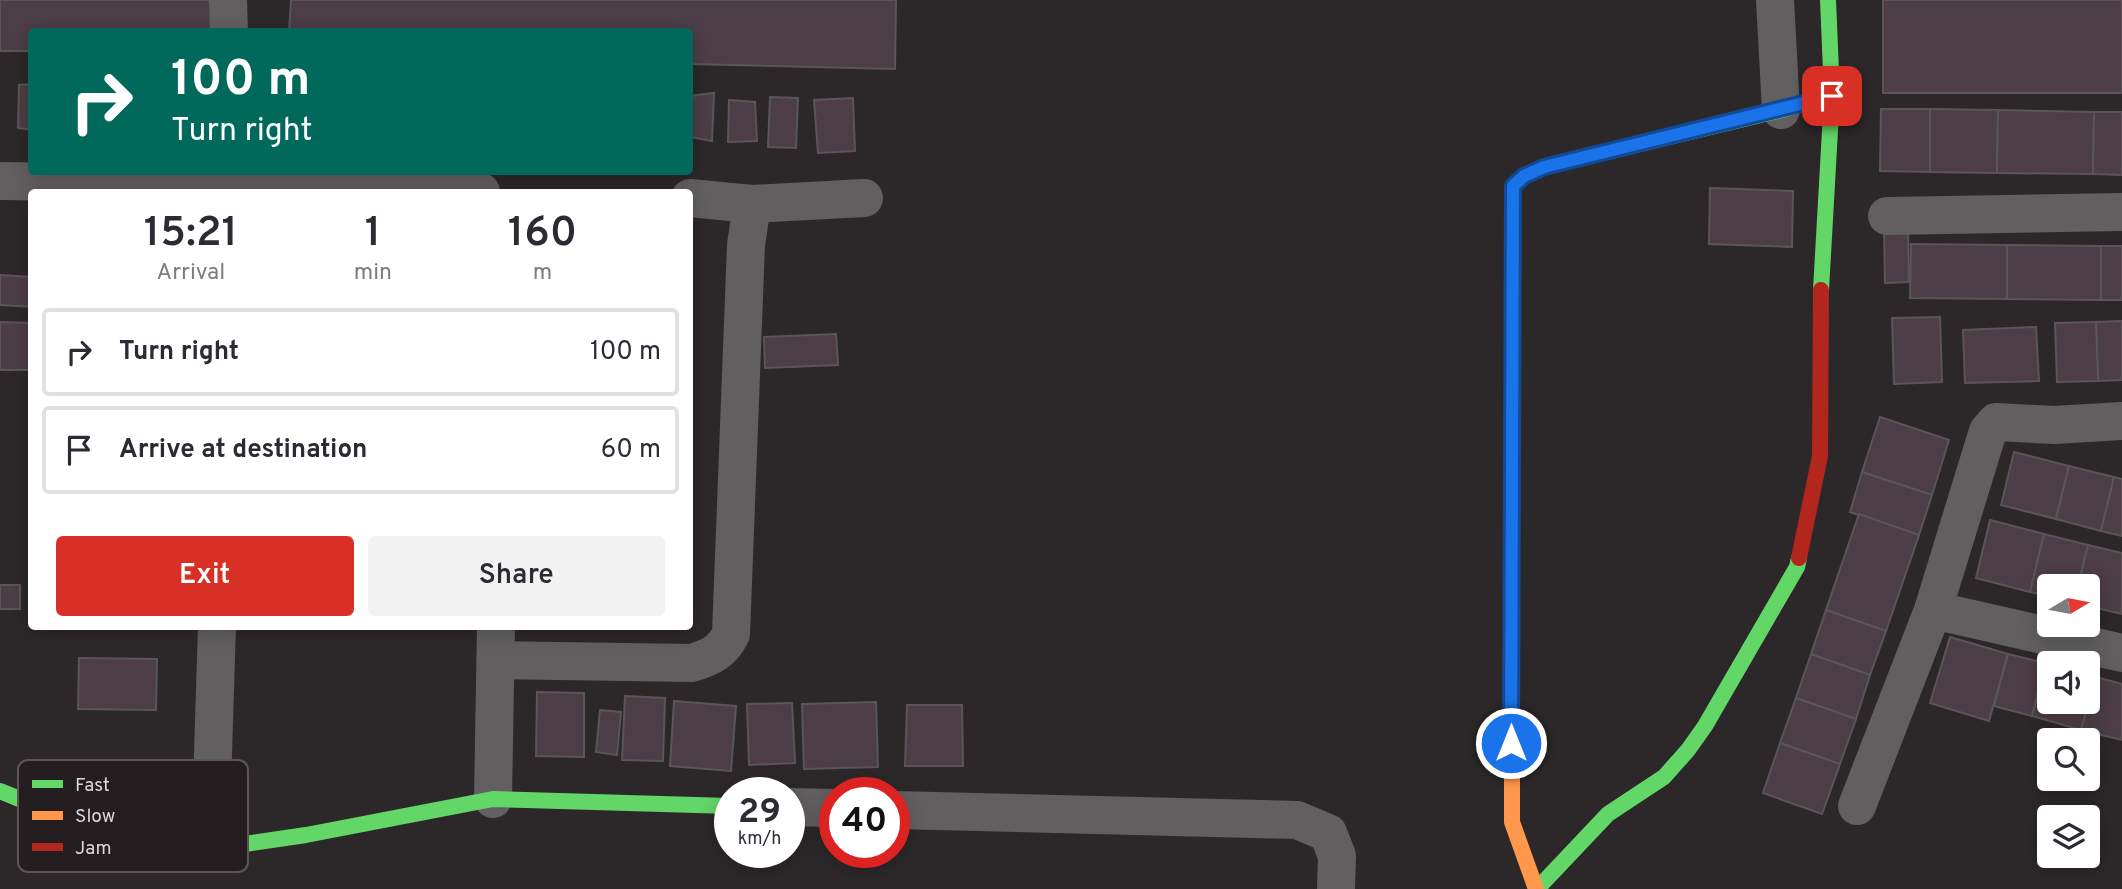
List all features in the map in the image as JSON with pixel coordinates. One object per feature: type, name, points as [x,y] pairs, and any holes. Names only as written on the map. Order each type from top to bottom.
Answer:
[{"type":"street","points":[[228,0],[229,28]]},
{"type":"street","points":[[1775,0],[1781,110]]},
{"type":"street","points":[[1828,0],[1832,96],[1821,283],[1820,456],[1797,567],[1712,715],[1688,750],[1664,777],[1608,814],[1537,889],[1512,822],[1511,796],[1513,186],[1524,176],[1544,167],[1832,96]]},
{"type":"street","points":[[0,181],[232,183],[398,189]]},
{"type":"street","points":[[693,198],[752,204],[864,198]]},
{"type":"street","points":[[493,799],[496,643],[692,663],[717,653],[731,635],[746,245],[752,204]]},
{"type":"street","points":[[1887,216],[2122,212]]},
{"type":"street","points":[[1857,806],[1933,610],[1988,431],[1996,422],[2054,425],[2122,421]]},
{"type":"street","points":[[2054,425],[2122,440]]},
{"type":"street","points":[[1933,610],[2122,653]]},
{"type":"street","points":[[213,760],[217,630]]},
{"type":"street","points":[[0,791],[18,798]]},
{"type":"street","points":[[248,843],[493,799],[714,806]]},
{"type":"street","points":[[910,810],[1297,820],[1328,833],[1337,856],[1336,889]]},
{"type":"building","points":[[0,0],[221,0],[221,28],[28,28],[28,51],[0,51]]},
{"type":"building","points":[[291,0],[896,0],[895,69],[693,64],[693,28],[289,28]]},
{"type":"building","points":[[1883,0],[2122,0],[2122,93],[1883,93]]},
{"type":"building","points":[[28,84],[28,129],[18,128],[19,85]]},
{"type":"building","points":[[714,93],[712,141],[693,138],[693,96]]},
{"type":"building","points":[[770,97],[798,98],[796,148],[768,147]]},
{"type":"building","points":[[853,98],[855,151],[818,153],[814,100]]},
{"type":"building","points":[[729,100],[755,102],[757,141],[728,142]]},
{"type":"building","points":[[1881,109],[1930,109],[1930,172],[1880,171]]},
{"type":"building","points":[[1930,109],[1998,110],[1997,173],[1930,172]]},
{"type":"building","points":[[1998,110],[2094,112],[2093,174],[1997,173]]},
{"type":"building","points":[[2094,112],[2122,112],[2122,175],[2093,174]]},
{"type":"building","points":[[1710,188],[1793,191],[1792,247],[1709,244]]},
{"type":"building","points":[[1884,228],[1908,228],[1909,282],[1885,283]]},
{"type":"building","points":[[1911,244],[2007,245],[2007,299],[1910,298]]},
{"type":"building","points":[[2007,245],[2101,246],[2101,300],[2007,299]]},
{"type":"building","points":[[2101,246],[2122,246],[2122,300],[2101,300]]},
{"type":"building","points":[[0,275],[28,277],[28,307],[0,305]]},
{"type":"building","points":[[1940,317],[1942,382],[1894,384],[1892,318]]},
{"type":"building","points":[[2122,321],[2122,380],[2098,381],[2096,322]]},
{"type":"building","points":[[0,322],[28,323],[28,370],[0,370]]},
{"type":"building","points":[[2096,322],[2098,381],[2057,382],[2055,323]]},
{"type":"building","points":[[2036,327],[2039,381],[1965,383],[1963,330]]},
{"type":"building","points":[[836,334],[838,365],[765,368],[764,337]]},
{"type":"building","points":[[1880,417],[1949,440],[1932,495],[1862,472]]},
{"type":"building","points":[[2014,452],[2069,466],[2056,519],[2001,505]]},
{"type":"building","points":[[2069,466],[2114,477],[2101,531],[2056,519]]},
{"type":"building","points":[[1862,472],[1932,495],[1919,535],[1850,512]]},
{"type":"building","points":[[2114,477],[2122,479],[2122,536],[2101,531]]},
{"type":"building","points":[[1859,514],[1919,535],[1886,631],[1826,610]]},
{"type":"building","points":[[1990,520],[2044,534],[2030,592],[1976,578]]},
{"type":"building","points":[[2044,534],[2088,545],[2081,574],[2037,574],[2037,593],[2030,592]]},
{"type":"building","points":[[2088,545],[2122,553],[2122,614],[2100,609],[2100,574],[2081,574]]},
{"type":"building","points":[[0,585],[20,585],[20,609],[0,609]]},
{"type":"building","points":[[1826,610],[1886,631],[1870,675],[1811,654]]},
{"type":"building","points":[[1950,637],[2008,654],[1989,721],[1930,703]]},
{"type":"building","points":[[1811,654],[1870,675],[1856,719],[1796,698]]},
{"type":"building","points":[[2008,654],[2037,661],[2037,697],[2032,716],[1994,706]]},
{"type":"building","points":[[79,658],[157,659],[156,710],[78,709]]},
{"type":"building","points":[[2100,678],[2122,684],[2122,740],[2100,735],[2100,728],[2082,728],[2086,714],[2100,714]]},
{"type":"building","points":[[537,692],[584,693],[584,757],[536,756]]},
{"type":"building","points":[[625,696],[665,698],[663,761],[622,760]]},
{"type":"building","points":[[2037,697],[2037,714],[2086,714],[2082,728],[2032,716]]},
{"type":"building","points":[[1796,698],[1856,719],[1840,764],[1780,743]]},
{"type":"building","points":[[674,701],[736,706],[731,771],[670,766]]},
{"type":"building","points":[[876,702],[878,767],[804,769],[802,704]]},
{"type":"building","points":[[792,703],[795,763],[749,765],[747,704]]},
{"type":"building","points":[[907,705],[962,705],[963,766],[905,766]]},
{"type":"building","points":[[600,710],[621,712],[617,755],[596,752]]},
{"type":"building","points":[[1780,743],[1840,764],[1822,814],[1763,793]]},
{"type":"traffic: fast","points":[[1821,290],[1832,95],[1828,0]]},
{"type":"traffic: fast","points":[[1512,412],[1513,186],[1524,176],[1544,167],[1781,110],[1832,95]]},
{"type":"traffic: fast","points":[[1537,889],[1608,814],[1664,777],[1688,750],[1705,726],[1797,567],[1799,558]]},
{"type":"traffic: fast","points":[[0,791],[18,798]]},
{"type":"traffic: fast","points":[[248,843],[493,799],[714,806]]},
{"type":"traffic: slow","points":[[1512,412],[1512,822],[1536,889]]},
{"type":"traffic: jam","points":[[1799,558],[1820,456],[1821,290]]},
{"type":"route","points":[[1511,743],[1513,186],[1524,176],[1544,167],[1832,96]]}]
